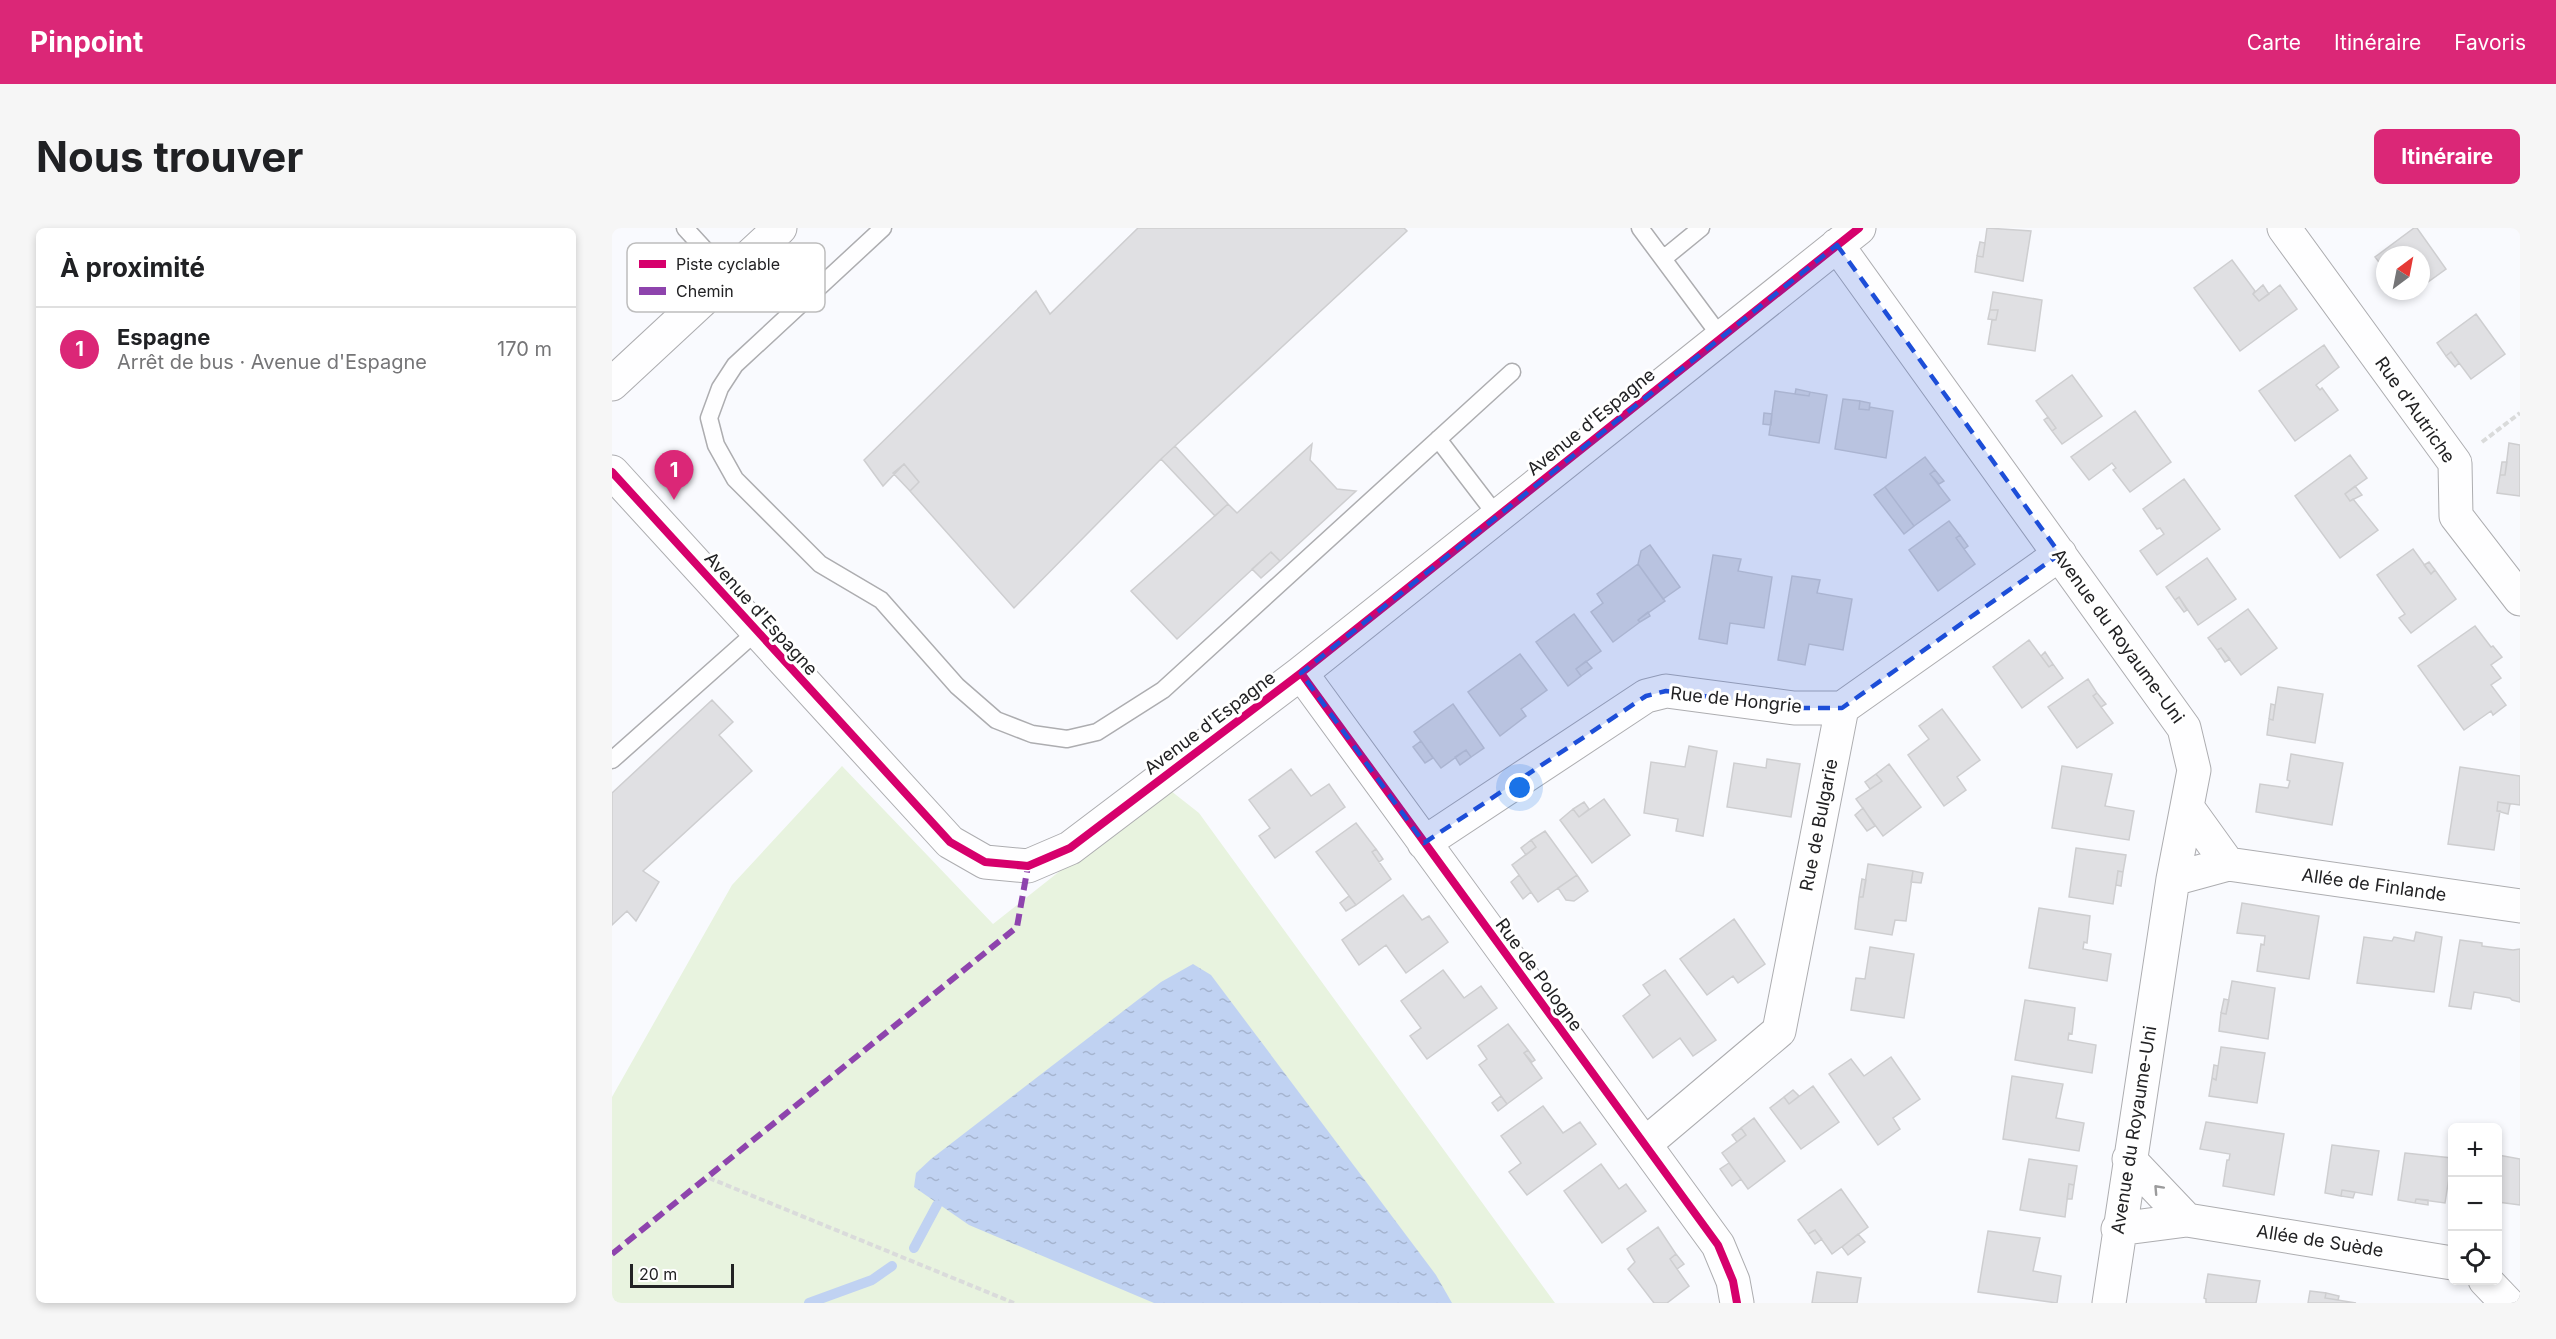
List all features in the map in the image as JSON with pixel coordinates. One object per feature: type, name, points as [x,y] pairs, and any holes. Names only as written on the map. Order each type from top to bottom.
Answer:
[{"type":"street","points":[[764,243],[780,228]]},
{"type":"street","name":"Rue d'Autriche","points":[[2284,228],[2455,463],[2456,516],[2520,599]]},
{"type":"street","name":"Avenue d'Espagne","points":[[612,472],[950,842],[985,862],[1028,866],[1070,848],[1301,673],[1848,236]]},
{"type":"street","name":"Avenue du Royaume-Uni","points":[[1848,236],[2060,554],[2184,728],[2194,770],[2173,879],[2118,1229],[2109,1303]]},
{"type":"street","points":[[612,384],[690,312]]},
{"type":"street","points":[[1842,708],[2060,554]]},
{"type":"street","name":"Rue de Pologne","points":[[1301,673],[1718,1245],[1732,1281],[1737,1303]]},
{"type":"street","name":"Rue de Hongrie","points":[[1424,843],[1646,696],[1666,691],[1794,708],[1842,708]]},
{"type":"street","name":"Rue de Bulgarie","points":[[1645,1144],[1779,1031],[1842,708]]},
{"type":"street","points":[[2187,807],[2228,864]]},
{"type":"street","name":"Allée de Finlande","points":[[2173,879],[2228,864],[2520,906]]},
{"type":"street","points":[[2129,1159],[2187,1220]]},
{"type":"street","name":"Allée de Suède","points":[[2118,1229],[2187,1220],[2448,1262]]},
{"type":"street","points":[[2489,1285],[2507,1303]]},
{"type":"lane","points":[[684,228],[698,243]]},
{"type":"lane","points":[[825,282],[884,228]]},
{"type":"lane","points":[[1640,228],[1721,338]]},
{"type":"lane","points":[[1664,259],[1701,228]]},
{"type":"lane","points":[[793,312],[735,365],[720,388],[709,418],[716,445],[735,479],[820,564],[881,600],[957,686],[996,720],[1032,734],[1067,739],[1097,732],[1163,690],[1512,372]]},
{"type":"lane","points":[[1438,439],[1497,516]]},
{"type":"lane","points":[[612,760],[644,729],[756,632]]},
{"type":"path","points":[[2455,463],[2520,412]]},
{"type":"path","points":[[709,1178],[1014,1303]]},
{"type":"highlighted area","points":[[1837,245],[2060,554],[1842,708],[1794,708],[1666,691],[1646,696],[1424,843],[1301,673]]},
{"type":"green space","points":[[842,766],[993,924],[1166,787],[1199,813],[1555,1303],[612,1303],[612,1097],[732,885]]},
{"type":"water","points":[[1193,964],[1211,975],[1436,1275],[1452,1303],[1154,1303],[969,1225],[914,1187],[916,1173],[931,1159],[1161,982]]},
{"type":"building","points":[[1138,228],[1404,228],[1407,231],[1161,459],[1014,608],[910,491],[919,482],[904,464],[883,486],[864,460],[1036,291],[1050,314]]},
{"type":"building","points":[[1987,228],[2031,231],[2023,281],[1975,272],[1977,256],[1983,257]]},
{"type":"building","points":[[2417,228],[2430,246],[2390,246]]},
{"type":"building","points":[[1980,242],[1985,243],[1983,257],[1977,256]]},
{"type":"building","points":[[2430,246],[2446,269],[2430,281]]},
{"type":"building","points":[[2232,260],[2255,291],[2253,294],[2259,301],[2280,285],[2297,309],[2240,351],[2194,288]]},
{"type":"building","points":[[2263,285],[2269,294],[2259,301],[2253,294]]},
{"type":"building","points":[[1993,292],[2042,300],[2035,351],[1988,344],[1992,320],[1996,320],[1998,310],[1990,310]]},
{"type":"building","points":[[1990,310],[1998,310],[1996,320],[1988,319]]},
{"type":"building","points":[[2476,314],[2505,354],[2471,379],[2451,352],[2446,356],[2437,343]]},
{"type":"building","points":[[2324,345],[2339,367],[2316,385],[2320,390],[2322,388],[2338,410],[2295,441],[2259,391]]},
{"type":"building","points":[[2451,352],[2459,363],[2455,367],[2446,356]]},
{"type":"building","points":[[2072,375],[2102,416],[2062,444],[2052,431],[2056,428],[2036,401]]},
{"type":"building","points":[[1796,389],[1810,392],[1809,396],[1795,394]]},
{"type":"building","points":[[1775,391],[1809,396],[1810,392],[1827,395],[1819,443],[1769,435]]},
{"type":"building","points":[[1843,399],[1860,401],[1859,409],[1869,410],[1870,407],[1893,411],[1886,458],[1835,449]]},
{"type":"building","points":[[1860,401],[1870,403],[1869,410],[1859,409]]},
{"type":"building","points":[[2135,411],[2171,462],[2130,492],[2113,470],[2116,468],[2112,463],[2089,480],[2071,457]]},
{"type":"building","points":[[1764,413],[1772,414],[1771,425],[1763,424]]},
{"type":"building","points":[[2048,417],[2056,428],[2052,431],[2044,420]]},
{"type":"building","points":[[2509,443],[2520,445],[2520,496],[2497,493],[2500,475],[2505,475]]},
{"type":"building","points":[[1312,444],[1310,460],[1337,489],[1356,491],[1280,561],[1271,552],[1177,639],[1131,591],[1228,504],[1237,513]]},
{"type":"building","points":[[1175,446],[1228,504],[1215,516],[1161,459]]},
{"type":"building","points":[[2350,455],[2367,478],[2345,494],[2350,501],[2353,499],[2378,530],[2340,558],[2295,496]]},
{"type":"building","points":[[1925,457],[1935,470],[1930,474],[1950,500],[1914,526],[1885,487]]},
{"type":"building","points":[[2502,462],[2507,462],[2505,475],[2500,475]]},
{"type":"building","points":[[904,464],[919,482],[910,491],[893,473]]},
{"type":"building","points":[[1935,470],[1944,481],[1939,484],[1930,474]]},
{"type":"building","points":[[2184,479],[2220,529],[2157,575],[2140,551],[2164,534],[2160,528],[2157,529],[2143,509]]},
{"type":"building","points":[[2355,486],[2362,495],[2350,501],[2345,494]]},
{"type":"building","points":[[1885,487],[1914,526],[1904,534],[1874,495]]},
{"type":"building","points":[[1949,521],[1960,535],[1956,538],[1975,564],[1938,591],[1909,550]]},
{"type":"building","points":[[1960,535],[1968,546],[1964,549],[1956,538]]},
{"type":"building","points":[[1650,545],[1680,587],[1663,599],[1638,564],[1641,551]]},
{"type":"building","points":[[2413,549],[2431,574],[2435,570],[2456,599],[2411,633],[2399,618],[2405,614],[2377,575]]},
{"type":"building","points":[[1271,552],[1280,561],[1261,578],[1252,569]]},
{"type":"building","points":[[1713,555],[1741,559],[1738,571],[1772,577],[1764,628],[1730,623],[1727,644],[1699,639]]},
{"type":"building","points":[[2207,558],[2236,599],[2198,625],[2179,597],[2175,600],[2166,587]]},
{"type":"building","points":[[2429,562],[2435,570],[2431,574],[2424,565]]},
{"type":"building","points":[[1638,564],[1665,601],[1613,642],[1591,612],[1603,603],[1597,594]]},
{"type":"building","points":[[1792,576],[1820,580],[1817,593],[1852,599],[1843,650],[1809,644],[1805,665],[1778,660]]},
{"type":"building","points":[[2179,597],[2187,610],[2184,612],[2175,600]]},
{"type":"building","points":[[2248,609],[2277,648],[2241,675],[2221,648],[2217,650],[2208,638]]},
{"type":"building","points":[[1648,612],[1650,616],[1640,622],[1638,620]]},
{"type":"building","points":[[1574,614],[1601,651],[1576,669],[1581,676],[1568,686],[1536,642]]},
{"type":"building","points":[[2475,626],[2502,657],[2491,665],[2501,678],[2491,685],[2506,705],[2493,715],[2491,711],[2464,730],[2418,666]]},
{"type":"building","points":[[2029,640],[2049,667],[2053,664],[2063,678],[2022,708],[1993,667]]},
{"type":"building","points":[[2221,648],[2230,659],[2225,662],[2217,650]]},
{"type":"building","points":[[2045,652],[2053,664],[2049,667],[2041,656]]},
{"type":"building","points":[[1520,654],[1547,690],[1521,709],[1526,716],[1500,736],[1468,692]]},
{"type":"building","points":[[1586,661],[1592,668],[1581,676],[1576,669]]},
{"type":"building","points":[[2088,679],[2097,693],[2093,696],[2113,723],[2077,748],[2048,707]]},
{"type":"building","points":[[2278,687],[2323,694],[2315,743],[2267,735],[2269,719],[2273,720]]},
{"type":"building","points":[[2097,693],[2106,704],[2101,707],[2093,696]]},
{"type":"building","points":[[712,700],[733,722],[719,735],[752,771],[643,871],[659,882],[636,921],[627,911],[612,925],[612,793]]},
{"type":"building","points":[[1453,704],[1484,748],[1471,757],[1466,750],[1441,768],[1414,732]]},
{"type":"building","points":[[2271,704],[2275,705],[2273,720],[2269,719]]},
{"type":"building","points":[[1942,709],[1980,760],[1957,777],[1966,790],[1944,806],[1908,755],[1929,739],[1919,726]]},
{"type":"building","points":[[1421,741],[1433,758],[1425,763],[1413,747]]},
{"type":"building","points":[[1689,746],[1717,751],[1703,836],[1676,831],[1678,819],[1644,813],[1651,762],[1685,767]]},
{"type":"building","points":[[1466,750],[1471,757],[1460,765],[1455,757]]},
{"type":"building","points":[[2291,754],[2343,763],[2332,825],[2256,812],[2260,784],[2288,788]]},
{"type":"building","points":[[1767,759],[1800,764],[1791,817],[1727,807],[1734,763],[1766,768]]},
{"type":"building","points":[[1889,764],[1921,807],[1883,836],[1856,799],[1882,781],[1876,774]]},
{"type":"building","points":[[2062,766],[2112,774],[2105,806],[2134,811],[2129,840],[2052,828]]},
{"type":"building","points":[[2460,767],[2520,776],[2520,805],[2498,802],[2497,811],[2500,811],[2494,850],[2448,844]]},
{"type":"building","points":[[1291,769],[1311,796],[1329,784],[1345,807],[1275,858],[1259,836],[1270,828],[1249,800]]},
{"type":"building","points":[[1876,774],[1882,781],[1870,789],[1865,782]]},
{"type":"building","points":[[1604,799],[1630,835],[1592,863],[1560,820],[1573,809],[1579,817]]},
{"type":"building","points":[[1584,802],[1589,809],[1579,817],[1573,809]]},
{"type":"building","points":[[2498,802],[2510,804],[2508,814],[2497,811]]},
{"type":"building","points":[[1863,808],[1875,826],[1867,831],[1855,815]]},
{"type":"building","points":[[1356,823],[1376,849],[1372,852],[1391,879],[1356,905],[1316,852]]},
{"type":"building","points":[[1545,831],[1577,875],[1538,902],[1512,865],[1536,847],[1531,840]]},
{"type":"building","points":[[1531,840],[1536,847],[1526,855],[1521,848]]},
{"type":"building","points":[[2076,848],[2126,855],[2123,872],[2118,871],[2113,904],[2069,897]]},
{"type":"building","points":[[1376,849],[1383,859],[1379,862],[1372,852]]},
{"type":"building","points":[[1868,864],[1913,871],[1906,921],[1895,920],[1892,935],[1855,929],[1859,897],[1863,897]]},
{"type":"building","points":[[1913,871],[1923,873],[1921,883],[1911,882]]},
{"type":"building","points":[[2118,871],[2123,872],[2121,886],[2116,885]]},
{"type":"building","points":[[1519,875],[1531,892],[1523,899],[1511,882]]},
{"type":"building","points":[[1577,875],[1588,891],[1574,901],[1566,900],[1558,888]]},
{"type":"building","points":[[1862,879],[1866,880],[1863,897],[1859,897]]},
{"type":"building","points":[[1403,895],[1422,920],[1429,916],[1448,942],[1406,973],[1386,945],[1359,965],[1342,940]]},
{"type":"building","points":[[1349,896],[1356,905],[1346,911],[1340,903]]},
{"type":"building","points":[[2242,903],[2319,916],[2309,979],[2257,971],[2261,944],[2264,945],[2265,936],[2237,933]]},
{"type":"building","points":[[2039,908],[2090,916],[2087,943],[2084,942],[2083,949],[2111,954],[2107,981],[2029,968]]},
{"type":"building","points":[[1734,919],[1765,964],[1738,983],[1733,976],[1707,995],[1680,959]]},
{"type":"building","points":[[2416,932],[2442,937],[2434,992],[2357,983],[2364,937],[2392,941],[2394,937],[2414,941]]},
{"type":"building","points":[[2460,940],[2482,943],[2482,946],[2520,949],[2520,1002],[2474,992],[2471,1009],[2449,1006]]},
{"type":"building","points":[[1870,947],[1914,954],[1904,1018],[1851,1010],[1856,978],[1865,979]]},
{"type":"building","points":[[1443,970],[1464,998],[1481,986],[1497,1008],[1427,1059],[1410,1036],[1421,1028],[1401,1001]]},
{"type":"building","points":[[1665,970],[1716,1040],[1693,1056],[1680,1038],[1653,1058],[1623,1016],[1650,995],[1643,985]]},
{"type":"building","points":[[2232,981],[2275,988],[2268,1039],[2219,1031],[2221,1013],[2226,1014]]},
{"type":"building","points":[[2224,999],[2229,1000],[2226,1014],[2221,1013]]},
{"type":"building","points":[[2025,1000],[2075,1008],[2072,1034],[2069,1033],[2068,1040],[2096,1045],[2092,1073],[2015,1060]]},
{"type":"building","points":[[1508,1024],[1528,1050],[1524,1053],[1542,1078],[1507,1104],[1479,1065],[1487,1059],[1478,1046]]},
{"type":"building","points":[[2221,1047],[2265,1053],[2257,1103],[2209,1096],[2212,1078],[2216,1080]]},
{"type":"building","points":[[1528,1050],[1535,1060],[1532,1062],[1524,1053]]},
{"type":"building","points":[[1891,1057],[1920,1099],[1893,1118],[1900,1129],[1878,1145],[1829,1074],[1851,1059],[1864,1076]]},
{"type":"building","points":[[2214,1065],[2218,1066],[2216,1080],[2212,1078]]},
{"type":"building","points":[[2012,1076],[2063,1084],[2056,1118],[2084,1123],[2079,1151],[2003,1139]]},
{"type":"building","points":[[1813,1086],[1839,1122],[1801,1149],[1770,1108],[1784,1097],[1789,1104]]},
{"type":"building","points":[[1793,1090],[1799,1096],[1789,1104],[1784,1097]]},
{"type":"building","points":[[1501,1096],[1507,1104],[1498,1111],[1492,1103]]},
{"type":"building","points":[[1543,1106],[1563,1133],[1580,1122],[1596,1144],[1527,1195],[1509,1172],[1521,1163],[1501,1136]]},
{"type":"building","points":[[1754,1118],[1785,1161],[1748,1189],[1722,1153],[1746,1135],[1741,1128]]},
{"type":"building","points":[[2206,1122],[2284,1134],[2274,1195],[2223,1186],[2230,1154],[2200,1149]]},
{"type":"building","points":[[1741,1128],[1746,1135],[1737,1142],[1732,1135]]},
{"type":"building","points":[[2332,1145],[2379,1151],[2372,1195],[2342,1190],[2341,1196],[2325,1193]]},
{"type":"building","points":[[2405,1153],[2448,1158],[2445,1203],[2416,1199],[2415,1203],[2398,1200]]},
{"type":"building","points":[[2502,1156],[2520,1159],[2520,1205],[2502,1203]]},
{"type":"building","points":[[2029,1159],[2077,1166],[2074,1185],[2069,1184],[2065,1217],[2020,1210]]},
{"type":"building","points":[[1729,1163],[1741,1179],[1732,1186],[1720,1169]]},
{"type":"building","points":[[1601,1164],[1619,1189],[1626,1184],[1646,1211],[1602,1243],[1564,1191]]},
{"type":"building","points":[[2069,1184],[2074,1185],[2072,1199],[2067,1199]]},
{"type":"building","points":[[1841,1189],[1868,1227],[1832,1254],[1815,1230],[1808,1234],[1798,1220]]},
{"type":"building","points":[[2342,1190],[2355,1192],[2353,1198],[2341,1196]]},
{"type":"building","points":[[2416,1199],[2428,1200],[2428,1205],[2415,1203]]},
{"type":"building","points":[[1658,1227],[1676,1254],[1670,1259],[1689,1286],[1667,1303],[1654,1303],[1628,1269],[1635,1262],[1627,1249]]},
{"type":"building","points":[[1815,1230],[1822,1239],[1815,1244],[1808,1234]]},
{"type":"building","points":[[1988,1231],[2040,1238],[2033,1271],[2061,1276],[2057,1303],[1978,1292]]},
{"type":"building","points":[[1858,1234],[1865,1242],[1848,1255],[1842,1247]]},
{"type":"building","points":[[1676,1254],[1684,1264],[1677,1269],[1670,1259]]},
{"type":"building","points":[[1817,1272],[1861,1278],[1857,1303],[1812,1303]]},
{"type":"building","points":[[2208,1274],[2260,1281],[2256,1303],[2206,1303],[2204,1298]]},
{"type":"building","points":[[2310,1291],[2326,1293],[2325,1298],[2356,1303],[2308,1303]]},
{"type":"building","points":[[2326,1293],[2339,1296],[2338,1300],[2325,1298]]},
{"type":"waterway","points":[[914,1248],[937,1205]]},
{"type":"waterway","points":[[809,1303],[872,1280],[892,1266]]},
{"type":"marked path","points":[[612,1254],[1017,927],[1028,866]]},
{"type":"cycle path","points":[[612,472],[950,842],[985,862],[1028,866],[1070,848],[1301,673],[1859,228]]},
{"type":"cycle path","points":[[1301,673],[1718,1245],[1733,1281],[1737,1303]]},
{"type":"place","name":"Espagne","points":[[674,500]]}]
